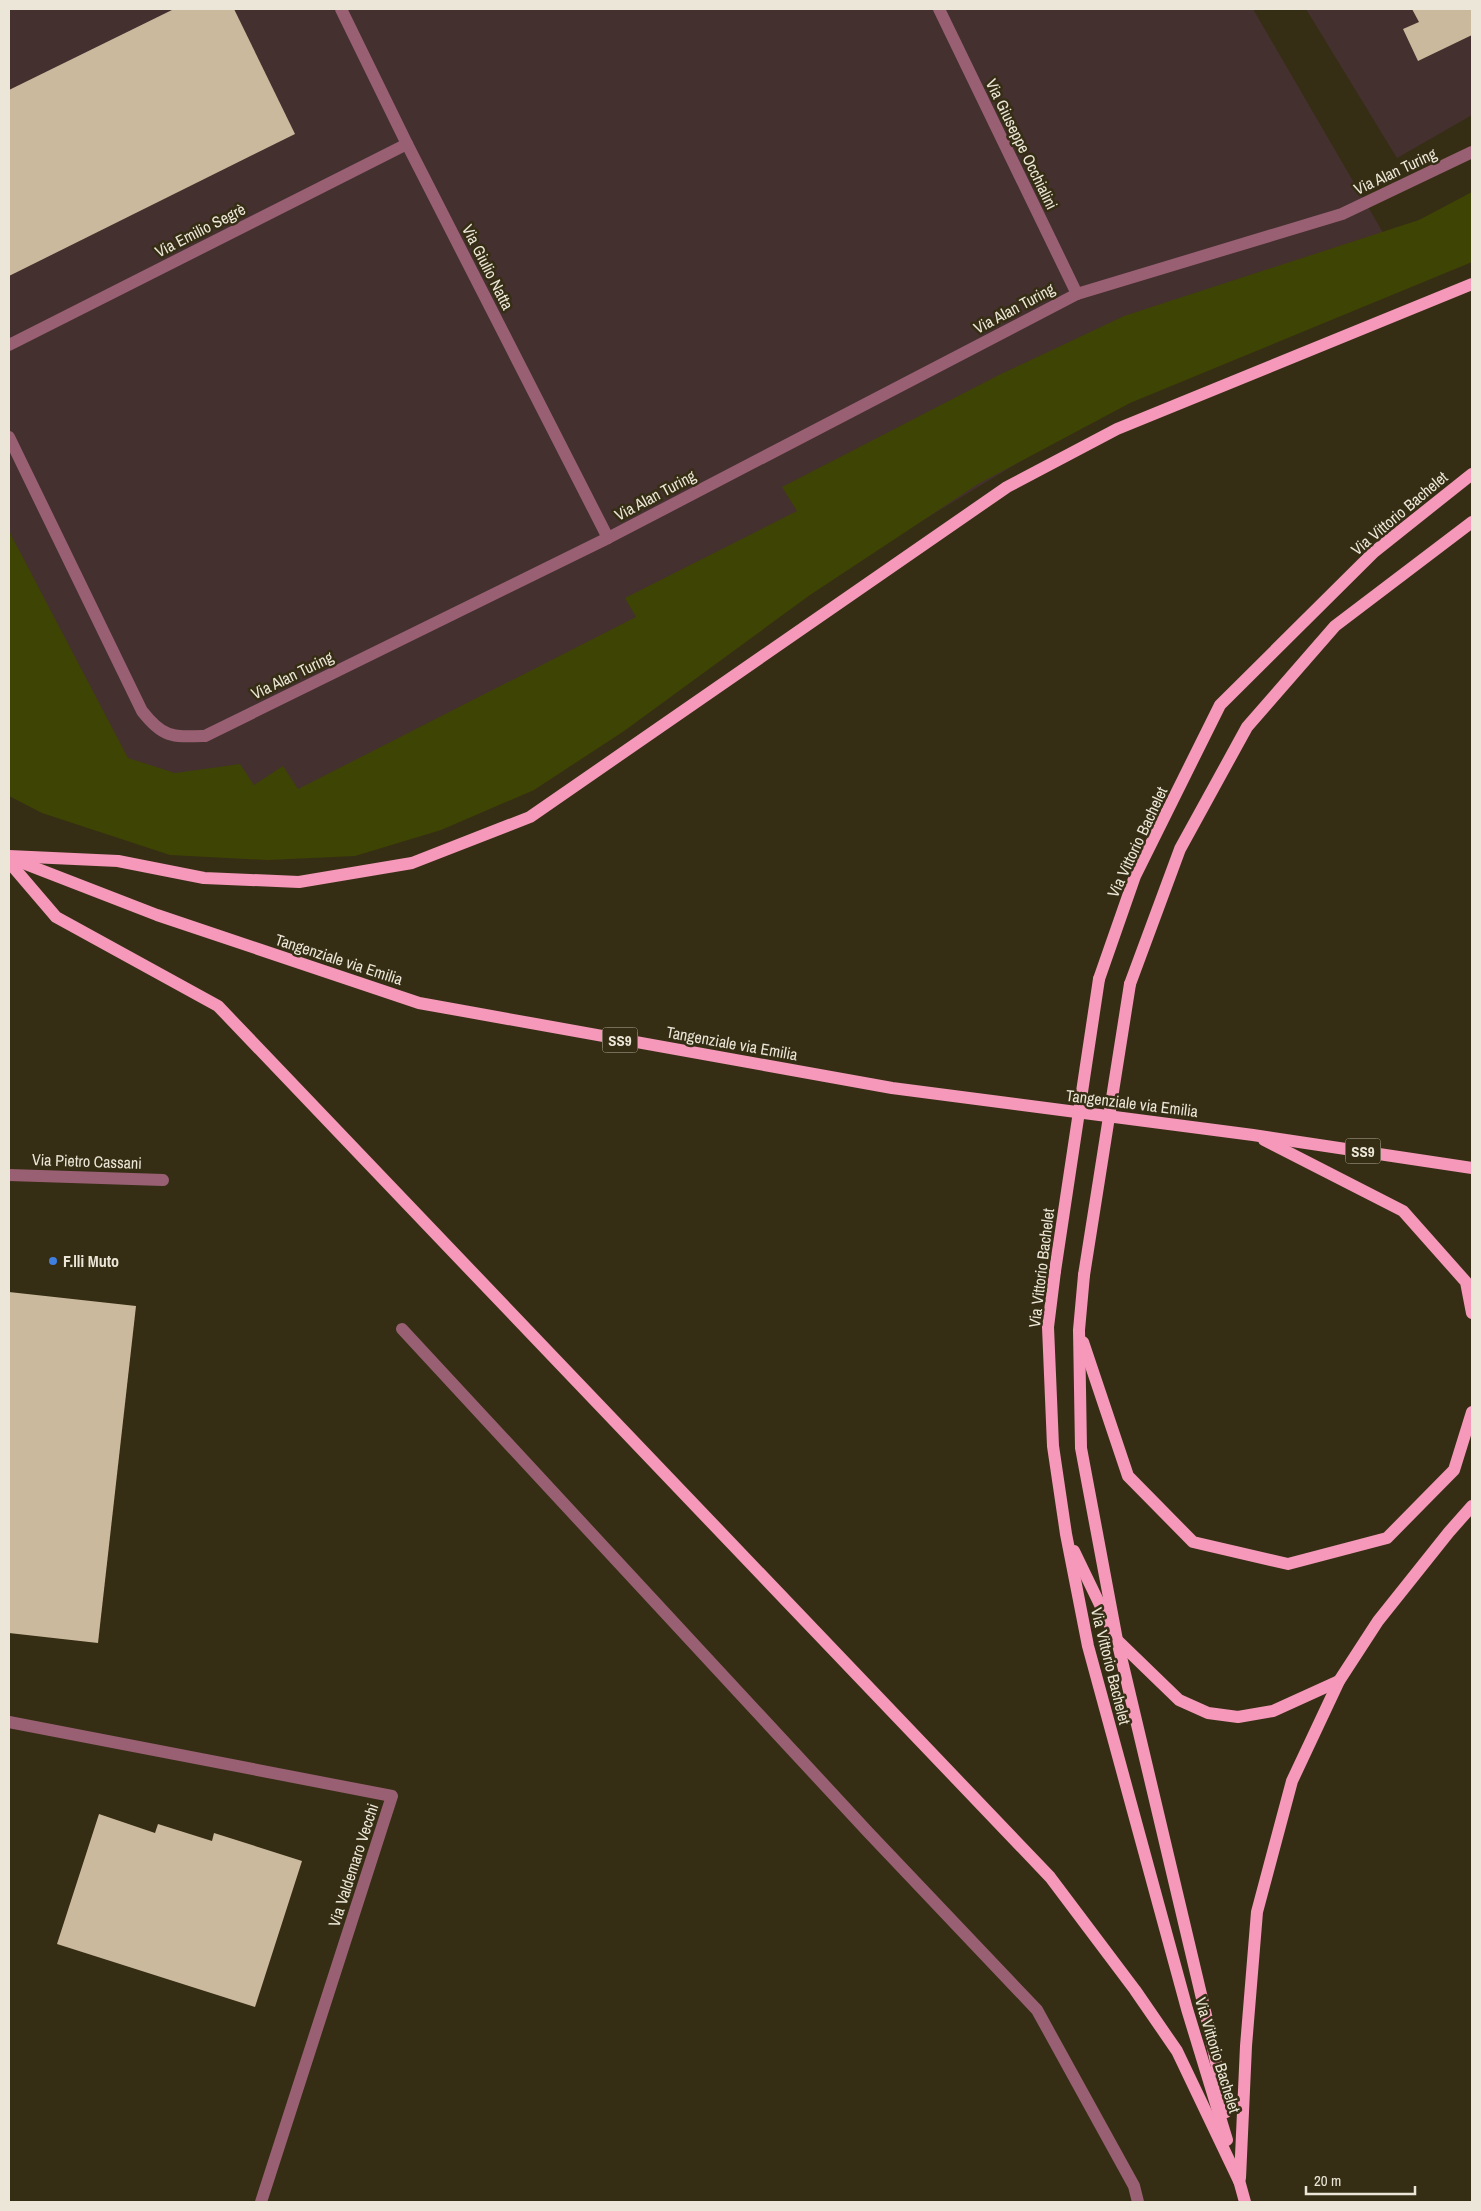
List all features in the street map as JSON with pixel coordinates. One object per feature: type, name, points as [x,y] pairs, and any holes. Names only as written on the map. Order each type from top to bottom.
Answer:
[{"type":"main road","points":[[9,857],[118,861],[204,878],[299,882],[421,860],[530,816],[1007,487],[1117,429],[1472,284]]},
{"type":"main road","name":"Via Vittorio Bachelet","points":[[1240,2181],[1187,2009],[1088,1646],[1066,1534],[1052,1436],[1048,1327],[1055,1271],[1099,979],[1135,876],[1220,705],[1374,552],[1472,474]]},
{"type":"main road","name":"Via Vittorio Bachelet","points":[[1245,2202],[1209,2028],[1117,1640],[1081,1448],[1078,1330],[1084,1275],[1130,984],[1180,849],[1247,727],[1335,626],[1472,522]]},
{"type":"main road","name":"Tangenziale via Emilia","points":[[9,857],[157,915],[420,1003],[892,1088],[1253,1135],[1472,1168]]},
{"type":"main road","points":[[9,862],[56,917],[218,1006],[1050,1877],[1135,1990],[1177,2050],[1240,2181]]},
{"type":"main road","points":[[1253,1135],[1403,1211],[1466,1282],[1472,1313]]},
{"type":"main road","points":[[1078,1330],[1128,1476],[1194,1542],[1288,1564],[1387,1538],[1454,1470],[1472,1412]]},
{"type":"main road","points":[[1240,2181],[1246,2046],[1256,1912],[1292,1781],[1339,1681],[1378,1621],[1472,1506]]},
{"type":"main road","points":[[1066,1534],[1117,1640],[1179,1700],[1208,1713],[1238,1717],[1273,1711],[1339,1681]]},
{"type":"street","name":"Via Giulio Natta","points":[[341,9],[407,144],[608,538]]},
{"type":"street","name":"Via Giuseppe Occhialini","points":[[939,9],[1076,294]]},
{"type":"street","name":"Via Emilio Segrè","points":[[9,345],[407,144]]},
{"type":"street","name":"Via Alan Turing","points":[[9,438],[142,711],[156,729],[178,737],[204,736],[608,538],[1076,294],[1342,214],[1472,152]]},
{"type":"street","name":"Via Pietro Cassani","points":[[9,1175],[164,1180]]},
{"type":"street","points":[[402,1329],[855,1818],[1037,2010],[1134,2186],[1138,2202]]},
{"type":"street","name":"Via Valdemaro Vecchi","points":[[9,1722],[392,1796],[261,2202]]},
{"type":"shaded area","points":[[9,9],[1253,9],[1396,255],[1127,397],[607,711],[234,829],[9,712]]},
{"type":"shaded area","points":[[1306,9],[1472,9],[1472,115],[1397,158]]},
{"type":"green space","points":[[1472,192],[1472,262],[1130,403],[978,484],[810,595],[624,731],[534,790],[441,830],[355,856],[268,860],[170,855],[42,813],[9,796],[9,531],[128,758],[175,773],[240,764],[254,785],[283,766],[298,789],[636,617],[625,598],[797,511],[782,487],[999,375],[1124,316],[1419,220]]},
{"type":"building","points":[[174,9],[234,9],[295,134],[9,276],[9,90]]},
{"type":"building","points":[[1412,9],[1472,9],[1472,35],[1418,61],[1403,29],[1419,22]]},
{"type":"building","points":[[9,1292],[136,1306],[98,1643],[9,1633]]},
{"type":"building","points":[[99,1814],[155,1833],[158,1824],[212,1841],[214,1833],[302,1861],[255,2007],[57,1944]]},
{"type":"place","name":"F.lli Muto","points":[[53,1261]]}]
